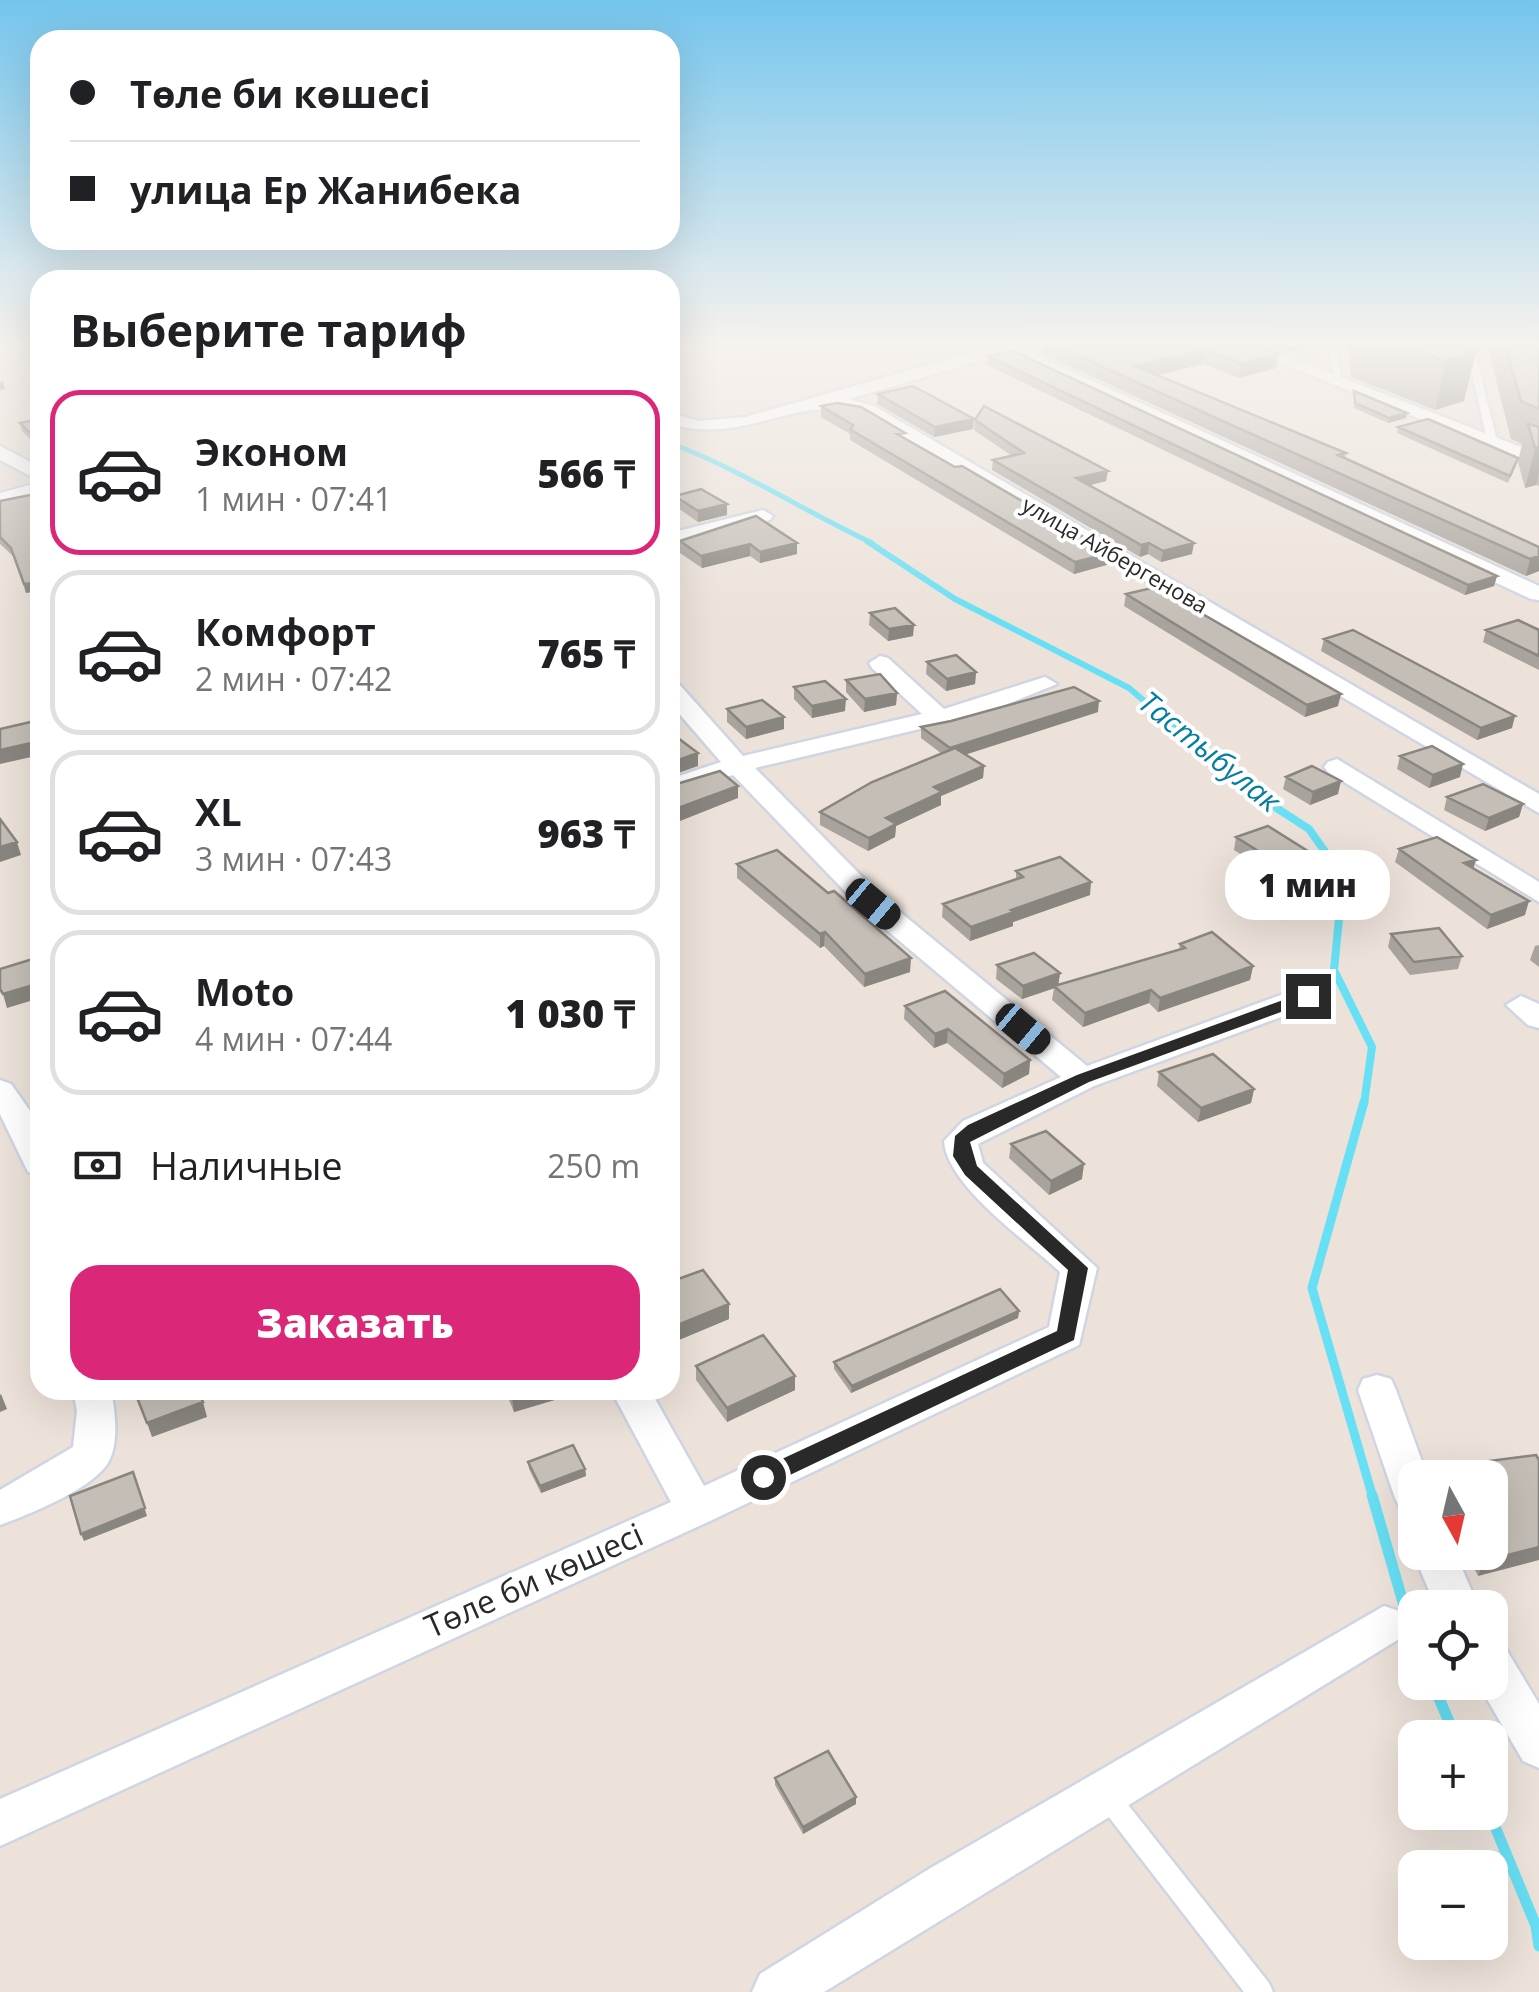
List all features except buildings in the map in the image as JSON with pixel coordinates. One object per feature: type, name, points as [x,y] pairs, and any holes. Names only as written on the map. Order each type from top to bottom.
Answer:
[{"type":"street","name":"улица Айбергенова","points":[[915,438],[1539,805]]},
{"type":"street","points":[[1207,438],[1539,594]]},
{"type":"street","points":[[1479,438],[1539,462]]},
{"type":"street","points":[[0,452],[30,469]]},
{"type":"street","points":[[0,501],[30,492]]},
{"type":"street","points":[[680,537],[763,516]]},
{"type":"street","points":[[880,663],[938,716]]},
{"type":"street","points":[[680,785],[737,765],[975,709],[1045,684]]},
{"type":"street","points":[[680,699],[737,765],[873,904],[1083,1078],[1308,996]]},
{"type":"street","points":[[1336,767],[1539,894]]},
{"type":"street","name":"Төле би көшесі","points":[[0,1823],[696,1509],[1066,1335],[1078,1268],[971,1171],[962,1156],[961,1140],[974,1129],[1083,1078]]},
{"type":"street","points":[[0,1091],[22,1119],[30,1139]]},
{"type":"street","points":[[1377,1390],[1402,1460]]},
{"type":"street","points":[[0,1508],[36,1493],[92,1456],[94,1400]]},
{"type":"street","points":[[636,1400],[696,1509]]},
{"type":"street","points":[[778,1992],[1384,1625]]},
{"type":"street","points":[[1508,1693],[1539,1746]]},
{"type":"lane","points":[[1492,438],[1494,444]]},
{"type":"lane","points":[[1103,1792],[1260,1992]]},
{"type":"waterway","name":"Тастыбулак","points":[[680,447],[872,543]]},
{"type":"waterway","name":"Тастыбулак","points":[[867,541],[955,599],[1129,688],[1249,790]]},
{"type":"waterway","name":"Тастыбулак","points":[[1249,790],[1309,829],[1343,877],[1334,970],[1372,1047],[1364,1104]]},
{"type":"waterway","name":"Тастыбулак","points":[[1364,1102],[1312,1288],[1373,1498]]},
{"type":"waterway","name":"Тастыбулак","points":[[1372,1495],[1399,1590]]},
{"type":"waterway","name":"Тастыбулак","points":[[1440,1700],[1448,1720]]},
{"type":"waterway","name":"Тастыбулак","points":[[1496,1830],[1536,1926],[1539,1946]]},
{"type":"route","points":[[763,1477],[1066,1335],[1078,1268],[971,1171],[962,1156],[961,1140],[974,1129],[1083,1078],[1308,996]]}]
